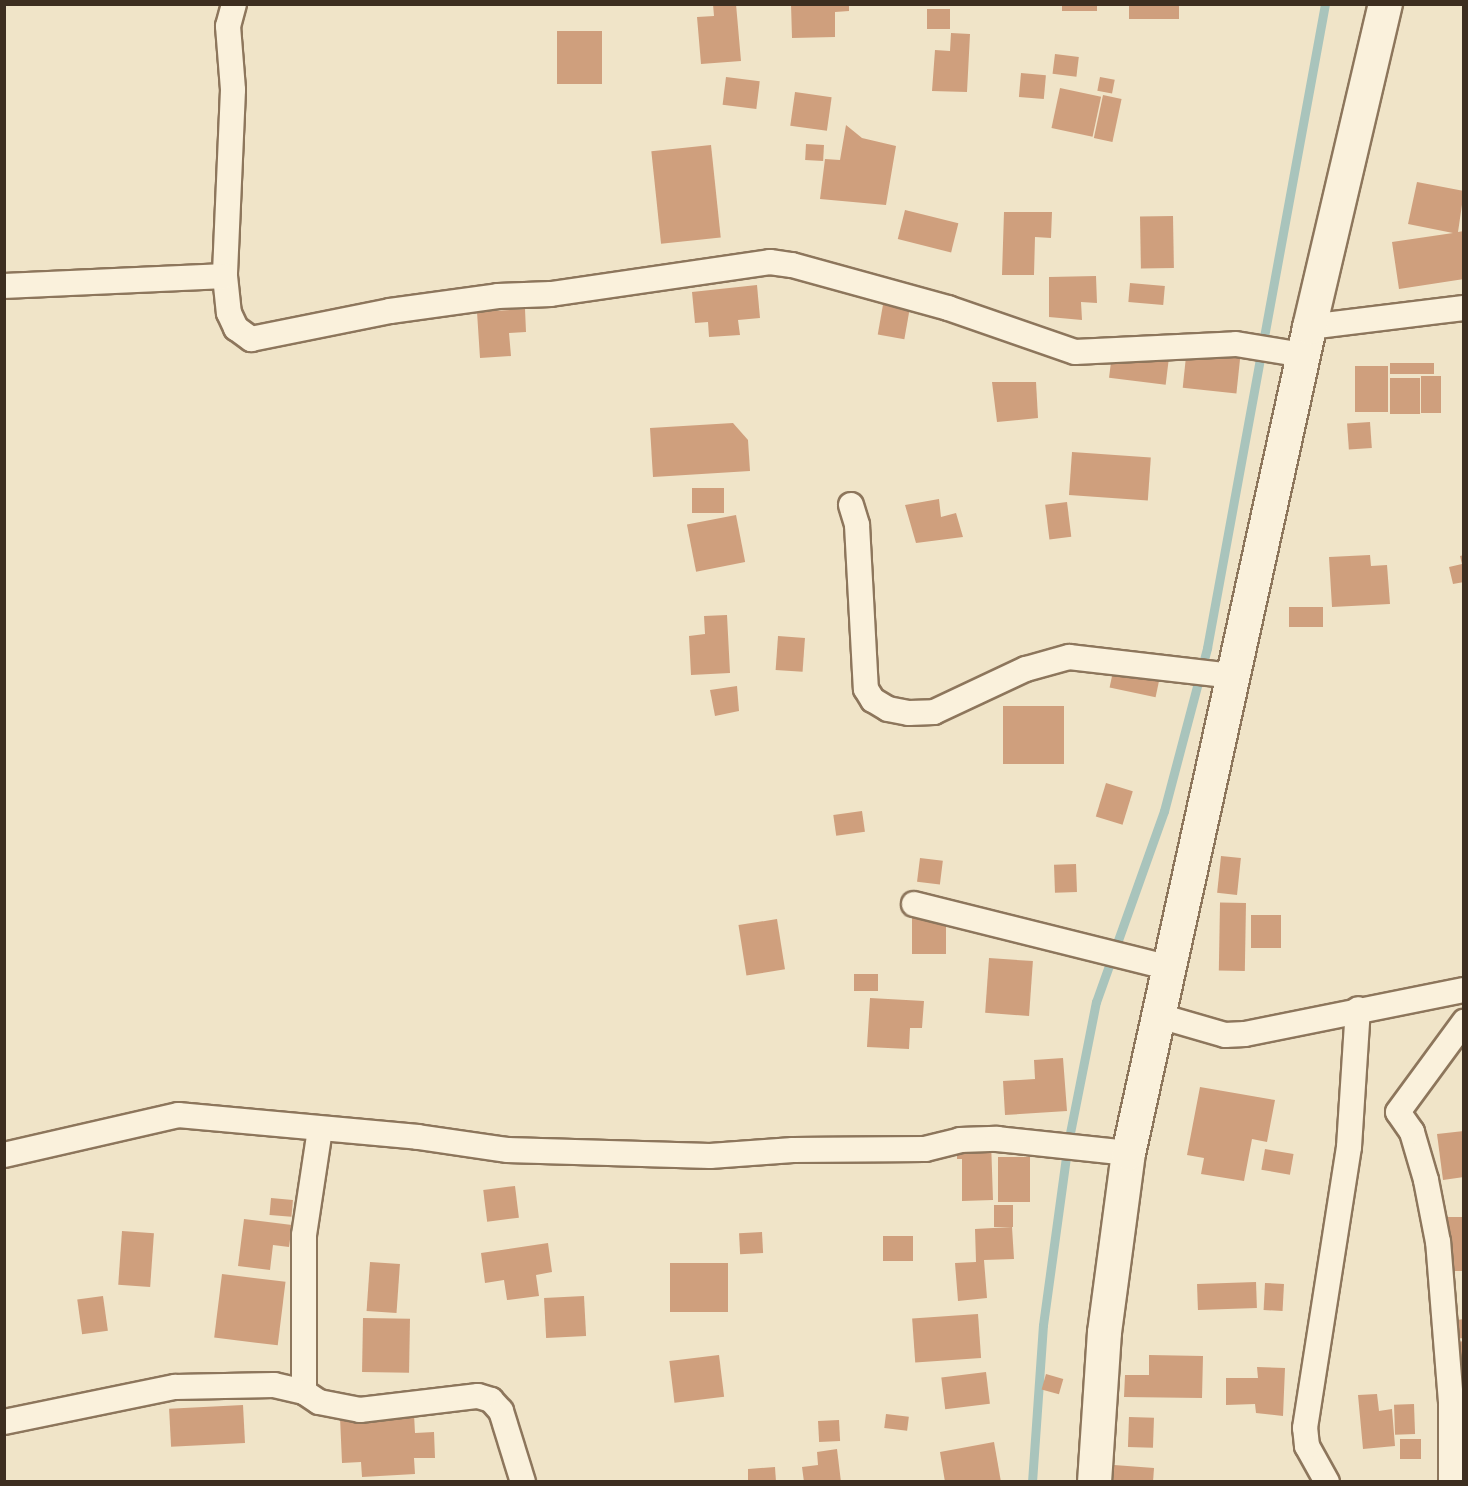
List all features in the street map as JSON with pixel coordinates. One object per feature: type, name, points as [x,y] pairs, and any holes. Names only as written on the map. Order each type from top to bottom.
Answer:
[{"type":"main road","points":[[1094,1482],[1104,1332],[1128,1153],[1167,967],[1222,673],[1296,343],[1385,4]]},
{"type":"street","points":[[234,4],[228,26],[233,90],[225,276],[229,313],[236,328],[252,339],[390,311],[498,296],[551,294],[770,262],[792,264],[948,308],[1075,352],[1296,343],[1464,308]]},
{"type":"street","points":[[4,286],[225,276]]},
{"type":"street","points":[[851,505],[856,525],[866,689],[873,700],[888,709],[909,713],[934,712],[1026,669],[1069,657],[1160,664],[1222,673]]},
{"type":"street","points":[[914,904],[1167,967]]},
{"type":"street","points":[[1156,1015],[1225,1035],[1464,990]]},
{"type":"street","points":[[1327,1482],[1307,1446],[1305,1428],[1349,1147],[1358,1009]]},
{"type":"street","points":[[1451,1482],[1451,1402],[1438,1242],[1412,1132],[1398,1112],[1464,1022]]},
{"type":"street","points":[[4,1155],[178,1115],[507,1150],[710,1156],[793,1150],[925,1149],[960,1140],[997,1139],[1045,1146],[1128,1153]]},
{"type":"street","points":[[304,1392],[304,1235],[320,1129]]},
{"type":"street","points":[[4,1422],[175,1387],[274,1385],[304,1392],[319,1402],[360,1410],[478,1396],[491,1400],[501,1412],[523,1482]]},
{"type":"building","points":[[713,4],[736,4],[741,61],[701,64],[697,17],[714,16]]},
{"type":"building","points":[[791,4],[849,4],[849,11],[835,12],[835,37],[792,38]]},
{"type":"building","points":[[1062,4],[1097,4],[1097,11],[1062,11]]},
{"type":"building","points":[[1129,4],[1179,4],[1179,19],[1129,19]]},
{"type":"building","points":[[927,9],[950,9],[950,29],[927,29]]},
{"type":"building","points":[[557,31],[602,31],[602,84],[557,84]]},
{"type":"building","points":[[951,33],[970,34],[967,92],[932,91],[935,50],[950,51]]},
{"type":"building","points":[[1055,54],[1079,57],[1076,77],[1053,74]]},
{"type":"building","points":[[1021,73],[1046,75],[1044,99],[1019,97]]},
{"type":"building","points":[[726,77],[760,81],[756,109],[723,105]]},
{"type":"building","points":[[1100,77],[1115,80],[1112,94],[1097,91]]},
{"type":"building","points":[[1060,88],[1101,97],[1093,137],[1051,128]]},
{"type":"building","points":[[795,92],[832,97],[827,131],[790,126]]},
{"type":"building","points":[[1103,95],[1122,99],[1112,142],[1094,138]]},
{"type":"building","points":[[846,125],[862,138],[896,146],[886,205],[820,199],[825,159],[840,160]]},
{"type":"building","points":[[806,144],[824,145],[823,161],[805,160]]},
{"type":"building","points":[[711,145],[721,237],[661,244],[651,151]]},
{"type":"building","points":[[1417,182],[1464,191],[1458,232],[1464,231],[1464,279],[1399,289],[1392,242],[1453,233],[1408,224]]},
{"type":"building","points":[[905,210],[958,223],[951,252],[898,239]]},
{"type":"building","points":[[1004,212],[1052,212],[1051,238],[1035,237],[1034,275],[1002,275]]},
{"type":"building","points":[[1173,216],[1174,268],[1141,269],[1140,217]]},
{"type":"building","points":[[1096,276],[1097,303],[1081,302],[1082,320],[1049,317],[1049,277]]},
{"type":"building","points":[[1130,283],[1165,286],[1163,305],[1128,302]]},
{"type":"building","points":[[757,285],[760,318],[738,320],[740,335],[709,337],[708,322],[695,323],[692,292]]},
{"type":"building","points":[[884,299],[911,304],[904,339],[878,334]]},
{"type":"building","points":[[525,309],[526,332],[509,333],[511,356],[480,358],[477,312]]},
{"type":"building","points":[[1187,347],[1241,353],[1236,393],[1183,388]]},
{"type":"building","points":[[1112,354],[1169,361],[1166,385],[1109,378]]},
{"type":"building","points":[[1390,363],[1434,363],[1434,374],[1390,374]]},
{"type":"building","points":[[1355,366],[1388,366],[1388,412],[1355,412]]},
{"type":"building","points":[[1421,376],[1441,376],[1441,413],[1421,413]]},
{"type":"building","points":[[1390,378],[1420,378],[1420,414],[1390,414]]},
{"type":"building","points":[[992,382],[1036,382],[1038,418],[997,422]]},
{"type":"building","points":[[1370,422],[1372,448],[1349,450],[1347,424]]},
{"type":"building","points":[[733,423],[748,440],[750,471],[653,477],[650,428]]},
{"type":"building","points":[[1072,452],[1151,458],[1148,500],[1069,495]]},
{"type":"building","points":[[692,488],[724,488],[724,513],[692,513]]},
{"type":"building","points":[[939,499],[941,517],[956,513],[963,537],[916,543],[905,505]]},
{"type":"building","points":[[1067,502],[1071,537],[1049,539],[1045,505]]},
{"type":"building","points":[[736,515],[745,562],[696,572],[687,525]]},
{"type":"building","points":[[1370,555],[1371,566],[1387,565],[1390,604],[1332,607],[1329,557]]},
{"type":"building","points":[[1464,555],[1464,582],[1453,584],[1449,567],[1462,564],[1460,556]]},
{"type":"building","points":[[1289,607],[1323,607],[1323,627],[1289,627]]},
{"type":"building","points":[[727,615],[730,673],[691,675],[689,636],[705,634],[704,616]]},
{"type":"building","points":[[778,636],[805,638],[803,672],[776,670]]},
{"type":"building","points":[[1115,662],[1161,672],[1156,697],[1110,687]]},
{"type":"building","points":[[737,686],[739,711],[715,716],[710,690]]},
{"type":"building","points":[[1003,706],[1064,706],[1064,764],[1003,764]]},
{"type":"building","points":[[1106,783],[1133,791],[1123,825],[1096,816]]},
{"type":"building","points":[[862,811],[865,832],[836,836],[833,815]]},
{"type":"building","points":[[1221,856],[1241,858],[1237,895],[1217,893]]},
{"type":"building","points":[[920,858],[943,861],[940,885],[917,882]]},
{"type":"building","points":[[1076,864],[1077,892],[1055,893],[1054,865]]},
{"type":"building","points":[[1220,903],[1246,903],[1245,971],[1219,971]]},
{"type":"building","points":[[912,913],[946,913],[946,954],[912,954]]},
{"type":"building","points":[[1251,915],[1281,915],[1281,948],[1251,948]]},
{"type":"building","points":[[777,919],[785,969],[746,975],[738,925]]},
{"type":"building","points":[[989,958],[1033,961],[1029,1016],[985,1013]]},
{"type":"building","points":[[854,974],[878,974],[878,991],[854,991]]},
{"type":"building","points":[[870,998],[924,1001],[922,1028],[910,1028],[909,1049],[867,1047]]},
{"type":"building","points":[[1063,1058],[1067,1111],[1005,1115],[1003,1081],[1035,1079],[1034,1060]]},
{"type":"building","points":[[1200,1087],[1275,1100],[1267,1142],[1252,1139],[1244,1181],[1201,1174],[1204,1158],[1187,1155]]},
{"type":"building","points":[[1464,1131],[1464,1177],[1443,1180],[1437,1134]]},
{"type":"building","points":[[957,1141],[991,1141],[993,1200],[962,1201],[962,1159],[957,1159]]},
{"type":"building","points":[[1265,1149],[1294,1154],[1290,1175],[1261,1170]]},
{"type":"building","points":[[998,1157],[1030,1157],[1030,1202],[998,1202]]},
{"type":"building","points":[[515,1186],[519,1218],[487,1222],[483,1190]]},
{"type":"building","points":[[271,1198],[293,1200],[291,1217],[270,1215]]},
{"type":"building","points":[[994,1205],[1013,1205],[1013,1227],[994,1227]]},
{"type":"building","points":[[1447,1217],[1464,1217],[1464,1271],[1447,1271]]},
{"type":"building","points":[[244,1219],[292,1225],[289,1247],[273,1245],[270,1270],[238,1266]]},
{"type":"building","points":[[1012,1227],[1014,1259],[984,1260],[987,1298],[958,1301],[955,1263],[976,1262],[975,1229]]},
{"type":"building","points":[[122,1231],[154,1233],[150,1287],[118,1285]]},
{"type":"building","points":[[762,1232],[763,1253],[740,1254],[739,1233]]},
{"type":"building","points":[[883,1236],[913,1236],[913,1261],[883,1261]]},
{"type":"building","points":[[548,1243],[552,1272],[536,1275],[539,1296],[507,1300],[504,1280],[485,1283],[481,1253]]},
{"type":"building","points":[[370,1262],[400,1264],[397,1313],[367,1311]]},
{"type":"building","points":[[670,1263],[728,1263],[728,1312],[670,1312]]},
{"type":"building","points":[[222,1274],[286,1282],[278,1345],[214,1338]]},
{"type":"building","points":[[1256,1282],[1257,1308],[1198,1310],[1197,1284]]},
{"type":"building","points":[[1265,1283],[1284,1284],[1283,1311],[1264,1310]]},
{"type":"building","points":[[103,1296],[108,1331],[82,1334],[77,1300]]},
{"type":"building","points":[[584,1296],[586,1336],[546,1338],[544,1298]]},
{"type":"building","points":[[978,1314],[981,1358],[915,1362],[912,1319]]},
{"type":"building","points":[[363,1318],[410,1319],[409,1373],[362,1372]]},
{"type":"building","points":[[1464,1319],[1464,1338],[1453,1339],[1450,1321]]},
{"type":"building","points":[[1464,1341],[1464,1383],[1456,1384],[1452,1343]]},
{"type":"building","points":[[719,1355],[724,1397],[674,1403],[669,1361]]},
{"type":"building","points":[[1149,1355],[1203,1356],[1202,1398],[1124,1397],[1125,1375],[1149,1375]]},
{"type":"building","points":[[1257,1367],[1285,1368],[1283,1416],[1256,1413],[1255,1404],[1226,1405],[1226,1378],[1258,1378]]},
{"type":"building","points":[[986,1372],[990,1404],[945,1409],[941,1377]]},
{"type":"building","points":[[1046,1374],[1063,1379],[1059,1394],[1042,1389]]},
{"type":"building","points":[[1377,1394],[1379,1411],[1392,1409],[1395,1446],[1363,1449],[1358,1395]]},
{"type":"building","points":[[1414,1404],[1415,1434],[1395,1435],[1394,1405]]},
{"type":"building","points":[[243,1405],[245,1443],[171,1447],[169,1409]]},
{"type":"building","points":[[414,1414],[415,1433],[434,1432],[435,1458],[414,1458],[415,1474],[362,1477],[361,1462],[342,1463],[340,1417]]},
{"type":"building","points":[[886,1414],[909,1417],[907,1431],[884,1428]]},
{"type":"building","points":[[1129,1417],[1154,1418],[1153,1448],[1128,1447]]},
{"type":"building","points":[[839,1420],[840,1441],[819,1442],[818,1421]]},
{"type":"building","points":[[1400,1439],[1421,1439],[1421,1459],[1400,1459]]},
{"type":"building","points":[[994,1442],[1001,1482],[945,1482],[940,1452]]},
{"type":"building","points":[[837,1449],[841,1482],[804,1482],[802,1467],[818,1465],[817,1452]]},
{"type":"building","points":[[1114,1465],[1154,1468],[1153,1482],[1113,1482]]},
{"type":"building","points":[[775,1467],[776,1482],[748,1482],[748,1469]]},
{"type":"waterway","points":[[1032,1482],[1043,1325],[1068,1143],[1096,1002],[1164,811],[1207,648],[1325,4]]}]
